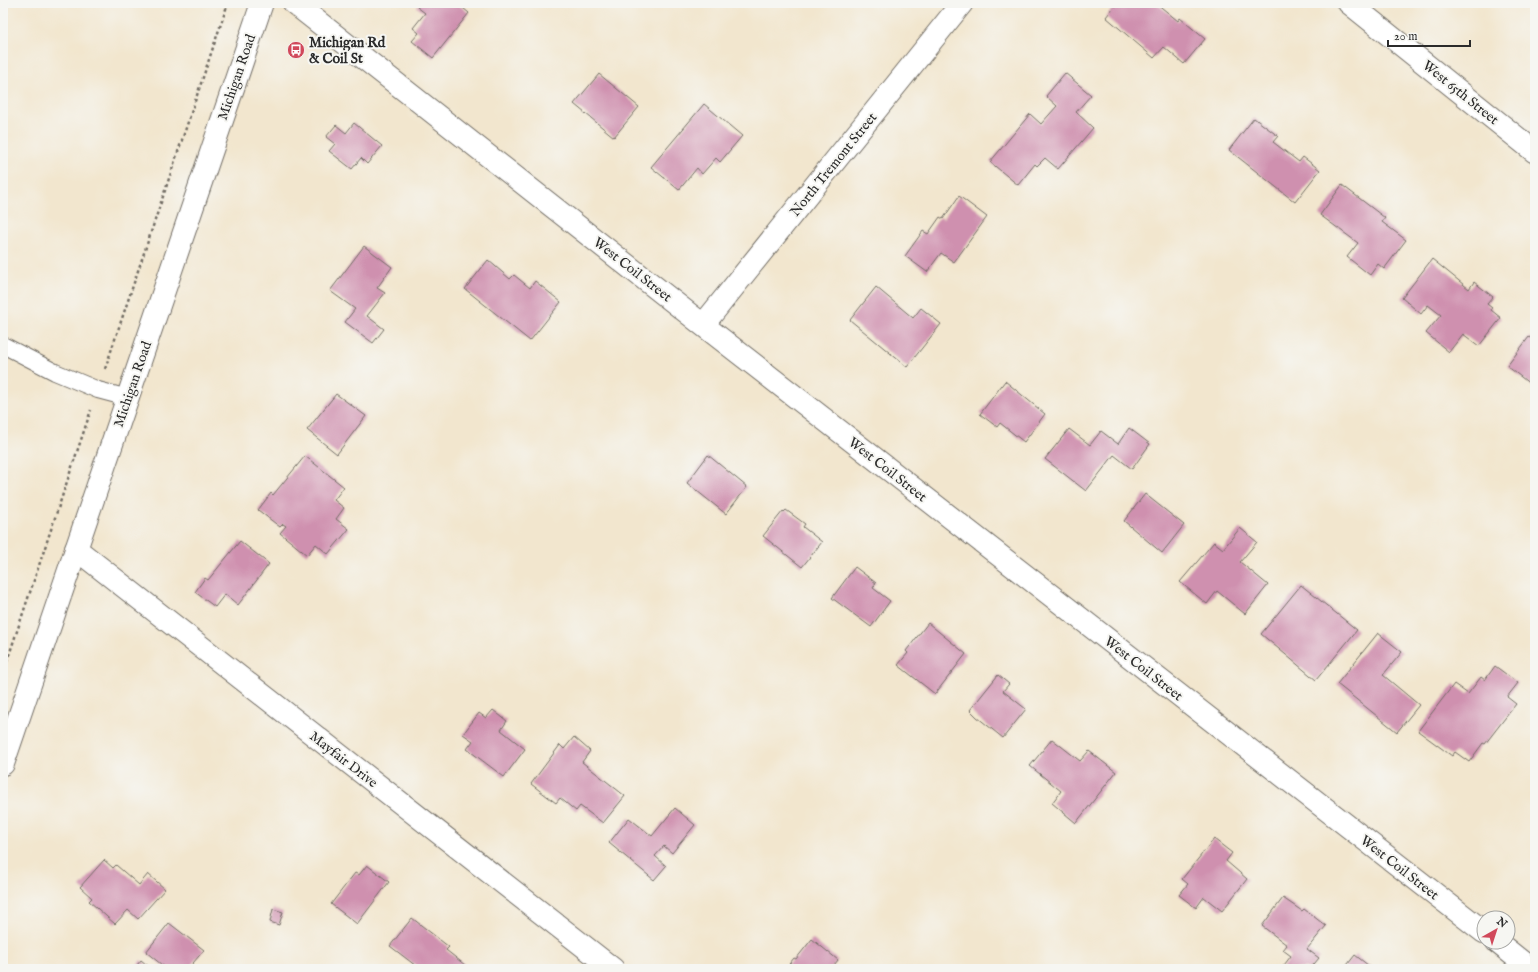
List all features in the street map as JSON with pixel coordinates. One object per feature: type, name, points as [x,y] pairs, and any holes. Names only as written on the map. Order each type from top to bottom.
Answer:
[{"type":"street","name":"Michigan Road","points":[[3,764],[262,3]]},
{"type":"street","name":"West Coil Street","points":[[294,3],[703,325],[1476,926]]},
{"type":"street","name":"North Tremont Street","points":[[703,325],[962,3]]},
{"type":"street","name":"West 65th Street","points":[[1349,3],[1535,152]]},
{"type":"street","name":"Mayfair Drive","points":[[76,549],[613,969]]},
{"type":"street","points":[[1507,950],[1531,969]]},
{"type":"lane","points":[[3,346],[55,372],[98,390],[128,398]]},
{"type":"path","points":[[3,673],[228,3]]},
{"type":"building","points":[[421,3],[457,3],[469,13],[433,58],[412,41],[419,33],[413,28],[425,13],[417,7]]},
{"type":"building","points":[[1117,3],[1156,3],[1178,21],[1180,18],[1205,39],[1184,64],[1164,47],[1154,58],[1106,17]]},
{"type":"building","points":[[1065,73],[1091,95],[1076,112],[1093,128],[1058,169],[1045,158],[1037,166],[1035,164],[1018,185],[990,162],[1030,114],[1041,124],[1057,106],[1046,96]]},
{"type":"building","points":[[599,74],[639,107],[614,137],[574,104]]},
{"type":"building","points":[[704,104],[742,136],[720,162],[716,158],[702,174],[697,168],[679,190],[651,167]]},
{"type":"building","points":[[1254,118],[1278,136],[1273,142],[1299,162],[1303,157],[1320,170],[1295,202],[1229,150]]},
{"type":"building","points":[[354,123],[382,146],[367,164],[361,158],[352,169],[329,151],[335,144],[326,137],[336,125],[346,133]]},
{"type":"building","points":[[1342,185],[1385,218],[1382,222],[1406,240],[1384,269],[1378,264],[1370,275],[1347,257],[1358,243],[1320,215]]},
{"type":"building","points":[[959,196],[987,217],[954,262],[941,253],[927,272],[905,256],[923,231],[928,234],[940,217],[943,219]]},
{"type":"building","points":[[364,246],[392,267],[377,288],[385,293],[367,316],[384,329],[373,343],[345,322],[355,309],[330,291]]},
{"type":"building","points":[[1432,259],[1469,289],[1474,282],[1493,297],[1487,304],[1492,308],[1491,310],[1501,318],[1479,346],[1463,334],[1449,352],[1426,333],[1441,315],[1428,305],[1421,314],[1402,298]]},
{"type":"building","points":[[488,260],[510,279],[514,275],[530,288],[535,281],[561,302],[530,341],[465,289]]},
{"type":"building","points":[[876,287],[913,318],[921,308],[941,324],[907,367],[850,320]]},
{"type":"building","points":[[1529,337],[1535,341],[1535,388],[1507,366]]},
{"type":"building","points":[[1005,381],[1045,414],[1024,442],[1000,423],[997,427],[980,414]]},
{"type":"building","points":[[336,394],[366,416],[337,454],[307,430]]},
{"type":"building","points":[[1129,428],[1150,444],[1132,469],[1114,455],[1086,491],[1045,459],[1069,429],[1090,445],[1101,431],[1118,444]]},
{"type":"building","points":[[708,455],[747,487],[726,514],[687,483]]},
{"type":"building","points":[[305,456],[344,487],[334,500],[344,508],[336,519],[349,529],[328,554],[316,544],[307,555],[280,533],[286,526],[283,524],[280,527],[258,510],[271,493],[273,495]]},
{"type":"building","points":[[1145,494],[1184,525],[1162,553],[1124,521]]},
{"type":"building","points":[[786,510],[805,524],[803,527],[822,542],[802,567],[763,536],[783,511],[784,512]]},
{"type":"building","points":[[1240,528],[1257,542],[1240,562],[1268,585],[1245,614],[1217,591],[1207,604],[1180,582],[1214,542],[1223,549]]},
{"type":"building","points":[[240,541],[269,564],[238,605],[225,594],[215,607],[195,592],[205,578],[208,580]]},
{"type":"building","points":[[855,567],[876,583],[873,588],[890,601],[871,627],[832,598]]},
{"type":"building","points":[[1301,585],[1357,630],[1316,680],[1261,634]]},
{"type":"building","points":[[928,623],[966,654],[935,694],[898,665],[908,653],[906,651]]},
{"type":"building","points":[[1378,633],[1402,652],[1383,675],[1419,705],[1397,732],[1337,684]]},
{"type":"building","points":[[1495,666],[1518,683],[1507,697],[1516,704],[1469,762],[1455,752],[1452,756],[1418,731],[1454,684],[1468,694],[1481,677],[1485,680]]},
{"type":"building","points":[[998,675],[1009,684],[1003,691],[1026,709],[1003,738],[970,710]]},
{"type":"building","points":[[493,710],[507,721],[501,730],[525,749],[504,777],[467,749],[473,741],[463,734],[479,713],[486,718]]},
{"type":"building","points":[[574,737],[590,751],[582,762],[625,796],[603,823],[580,806],[576,811],[560,798],[556,803],[531,784],[560,745],[564,749]]},
{"type":"building","points":[[1052,739],[1080,761],[1089,751],[1116,772],[1076,823],[1052,803],[1061,791],[1030,766]]},
{"type":"building","points":[[675,808],[695,825],[672,853],[664,846],[655,856],[666,866],[654,880],[609,843],[629,818],[652,836]]},
{"type":"building","points":[[1214,839],[1232,853],[1226,861],[1247,879],[1222,911],[1204,897],[1196,908],[1179,895],[1188,884],[1182,879]]},
{"type":"building","points":[[104,860],[113,868],[116,865],[139,885],[148,874],[165,889],[138,919],[128,910],[115,924],[89,901],[92,898],[80,887]]},
{"type":"building","points":[[367,865],[389,882],[357,924],[331,904],[355,873],[359,875]]},
{"type":"building","points":[[1283,898],[1302,911],[1304,909],[1326,926],[1307,949],[1319,958],[1310,969],[1281,969],[1291,956],[1283,950],[1287,945],[1262,926]]},
{"type":"building","points":[[273,909],[283,912],[279,925],[270,922]]},
{"type":"building","points":[[412,918],[449,947],[446,950],[470,969],[438,969],[433,966],[431,969],[420,969],[390,946]]},
{"type":"building","points":[[169,923],[204,950],[188,969],[167,969],[146,952]]},
{"type":"building","points":[[812,939],[838,960],[831,969],[785,969],[794,958],[796,959]]},
{"type":"building","points":[[1355,955],[1373,969],[1344,969]]},
{"type":"building","points":[[141,960],[152,969],[134,969]]},
{"type":"place","name":"Michigan Rd & Coil St","points":[[296,50]]}]
